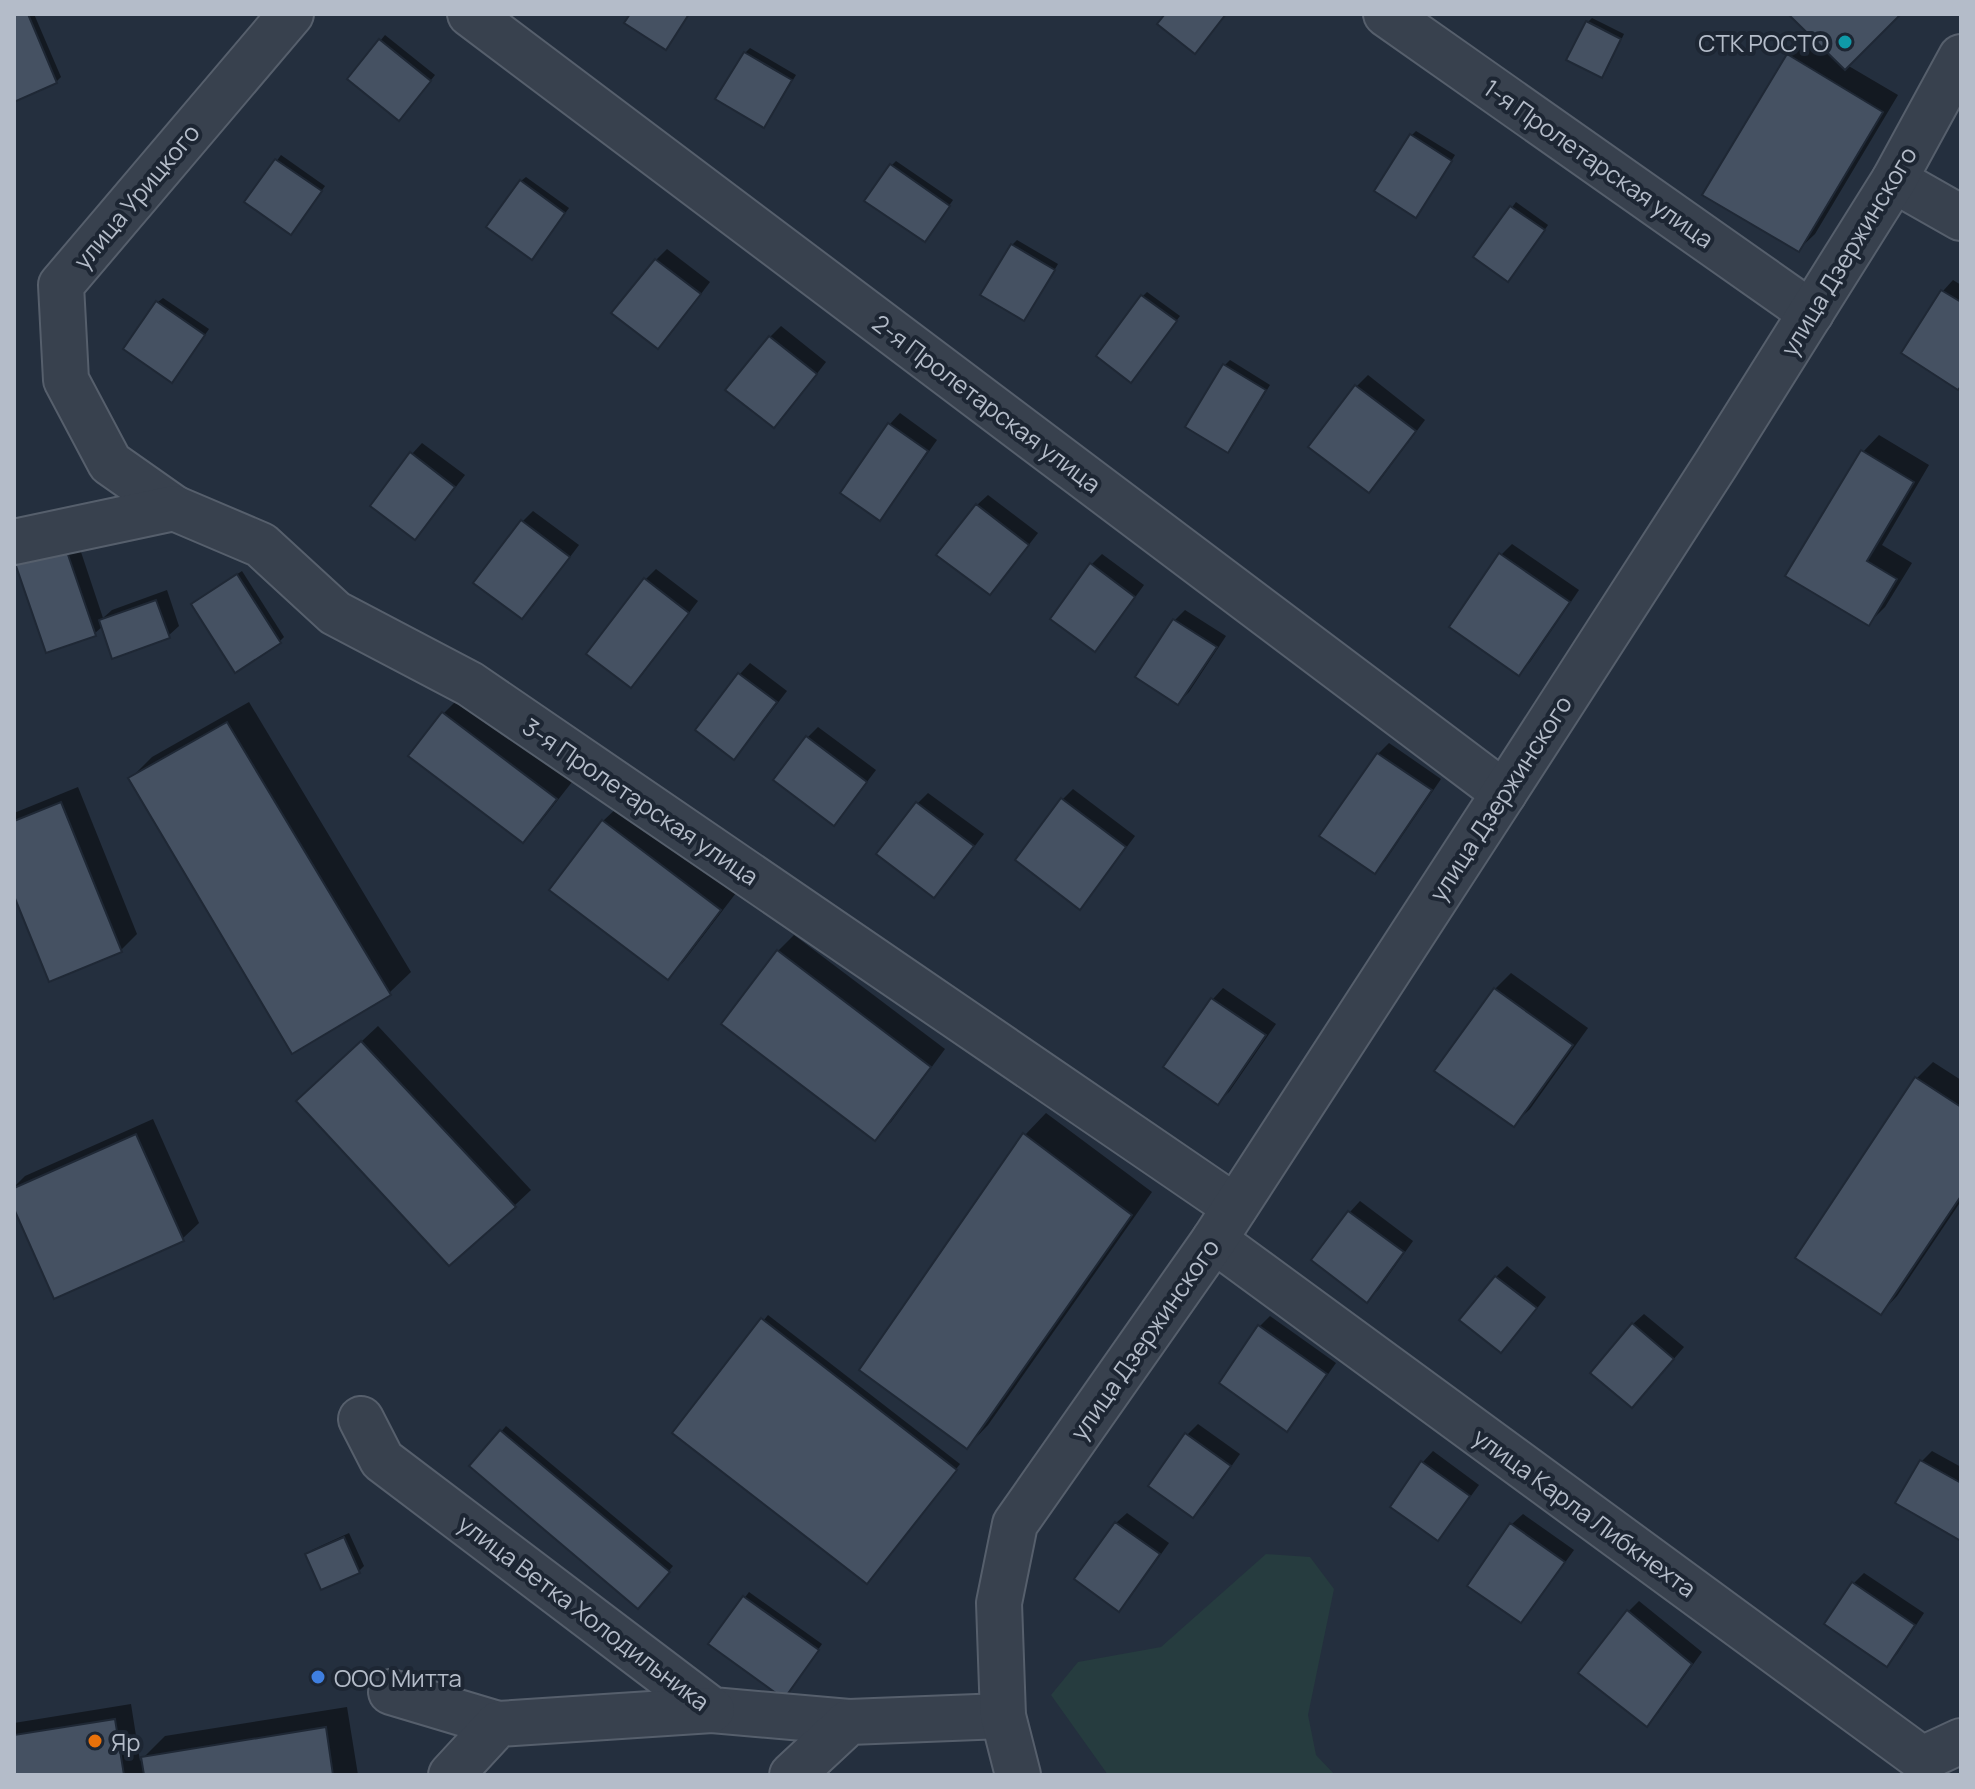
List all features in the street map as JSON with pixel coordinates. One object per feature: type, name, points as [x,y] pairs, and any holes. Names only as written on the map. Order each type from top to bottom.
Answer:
[{"type":"street","name":"улица Урицкого","points":[[174,508],[110,463],[66,380],[61,285],[291,14]]},
{"type":"street","name":"2-я Пролетарская улица","points":[[470,14],[1504,793]]},
{"type":"street","name":"1-я Пролетарская улица","points":[[1386,14],[1811,313]]},
{"type":"street","name":"улица Дзержинского","points":[[1003,1716],[999,1603],[1015,1524],[1224,1223],[1504,793],[1894,180],[1961,57]]},
{"type":"street","points":[[1894,180],[1961,218]]},
{"type":"street","points":[[14,542],[174,508]]},
{"type":"street","name":"3-я Пролетарская улица","points":[[174,508],[261,545],[335,613],[470,684],[1224,1223]]},
{"type":"street","name":"улица Карла Либкнехта","points":[[1224,1223],[1922,1759],[1961,1741]]},
{"type":"street","name":"улица Ветка Холодильника","points":[[361,1419],[382,1460],[712,1710],[849,1722]]},
{"type":"street","points":[[391,1692],[498,1724],[712,1710]]},
{"type":"street","points":[[792,1775],[849,1722],[1003,1716],[1018,1775]]},
{"type":"street","points":[[451,1775],[498,1724]]},
{"type":"green space","points":[[1266,1554],[1310,1557],[1334,1589],[1308,1715],[1316,1755],[1335,1775],[1108,1775],[1051,1695],[1078,1662],[1161,1647]]},
{"type":"building","points":[[28,14],[57,83],[14,102],[14,15]]},
{"type":"building","points":[[630,14],[689,14],[666,50],[624,23]]},
{"type":"building","points":[[1165,14],[1226,14],[1195,54],[1157,24]]},
{"type":"building","name":"СТК РОСТО","points":[[1788,14],[1901,14],[1845,70]]},
{"type":"building","points":[[1586,21],[1621,39],[1602,78],[1566,60]]},
{"type":"building","points":[[379,39],[431,81],[399,121],[347,79]]},
{"type":"building","points":[[744,52],[792,80],[764,128],[715,99]]},
{"type":"building","points":[[1787,54],[1883,112],[1799,252],[1702,195]]},
{"type":"building","points":[[1410,134],[1452,161],[1416,218],[1374,191]]},
{"type":"building","points":[[275,159],[322,191],[291,235],[244,202]]},
{"type":"building","points":[[890,164],[950,206],[925,242],[864,201]]},
{"type":"building","points":[[520,180],[565,213],[532,260],[486,227]]},
{"type":"building","points":[[1510,206],[1545,230],[1508,282],[1473,257]]},
{"type":"building","points":[[1011,244],[1055,270],[1024,321],[980,295]]},
{"type":"building","points":[[655,259],[701,294],[658,349],[611,313]]},
{"type":"building","points":[[1941,290],[1961,302],[1961,386],[1958,390],[1901,353]]},
{"type":"building","points":[[1141,295],[1177,321],[1131,383],[1096,356]]},
{"type":"building","points":[[156,301],[205,335],[172,383],[123,349]]},
{"type":"building","points":[[769,336],[817,374],[774,428],[725,390]]},
{"type":"building","points":[[1223,364],[1266,390],[1228,453],[1185,427]]},
{"type":"building","points":[[1355,385],[1416,431],[1369,493],[1308,447]]},
{"type":"building","points":[[888,423],[928,451],[880,521],[840,493]]},
{"type":"building","points":[[1861,450],[1914,482],[1867,561],[1897,579],[1869,626],[1785,576]]},
{"type":"building","points":[[410,452],[455,487],[415,540],[370,506]]},
{"type":"building","points":[[976,504],[1029,545],[990,595],[936,555]]},
{"type":"building","points":[[521,520],[570,557],[522,619],[473,583]]},
{"type":"building","points":[[65,546],[96,636],[46,653],[15,563]]},
{"type":"building","points":[[1499,553],[1570,602],[1519,676],[1449,627]]},
{"type":"building","points":[[1090,563],[1135,597],[1095,652],[1050,619]]},
{"type":"building","points":[[237,574],[281,643],[235,673],[191,604]]},
{"type":"building","points":[[644,578],[689,613],[631,688],[586,654]]},
{"type":"building","points":[[156,600],[170,638],[112,659],[99,620]]},
{"type":"building","points":[[1173,619],[1217,647],[1178,705],[1135,677]]},
{"type":"building","points":[[738,673],[777,702],[734,760],[695,730]]},
{"type":"building","points":[[442,712],[557,799],[523,843],[408,756]]},
{"type":"building","points":[[227,722],[391,995],[292,1054],[128,778]]},
{"type":"building","points":[[806,736],[867,782],[834,826],[773,780]]},
{"type":"building","points":[[1377,753],[1432,790],[1375,874],[1319,836]]},
{"type":"building","points":[[1061,798],[1126,847],[1080,910],[1015,860]]},
{"type":"building","points":[[61,802],[122,952],[49,982],[14,896],[14,821]]},
{"type":"building","points":[[916,802],[974,846],[934,898],[876,854]]},
{"type":"building","points":[[602,820],[721,910],[668,980],[549,890]]},
{"type":"building","points":[[777,950],[931,1067],[875,1141],[721,1024]]},
{"type":"building","points":[[1494,988],[1573,1045],[1514,1127],[1434,1071]]},
{"type":"building","points":[[1211,998],[1266,1035],[1218,1105],[1163,1067]]},
{"type":"building","points":[[361,1041],[516,1207],[449,1266],[296,1101]]},
{"type":"building","points":[[1915,1077],[1961,1107],[1961,1196],[1881,1315],[1795,1258]]},
{"type":"building","points":[[1023,1133],[1132,1215],[967,1449],[859,1370]]},
{"type":"building","points":[[136,1134],[184,1241],[54,1299],[14,1209],[14,1188]]},
{"type":"building","points":[[1348,1211],[1404,1252],[1367,1303],[1311,1260]]},
{"type":"building","points":[[1495,1276],[1537,1308],[1501,1353],[1459,1320]]},
{"type":"building","points":[[761,1318],[957,1470],[867,1584],[672,1433]]},
{"type":"building","points":[[1632,1323],[1674,1359],[1632,1408],[1590,1373]]},
{"type":"building","points":[[1258,1325],[1327,1374],[1287,1432],[1219,1383]]},
{"type":"building","points":[[500,1430],[670,1572],[638,1609],[469,1466]]},
{"type":"building","points":[[1185,1433],[1231,1466],[1193,1518],[1148,1486]]},
{"type":"building","points":[[1920,1460],[1961,1483],[1961,1541],[1895,1503]]},
{"type":"building","points":[[1421,1461],[1470,1496],[1438,1541],[1390,1507]]},
{"type":"building","points":[[1115,1522],[1160,1554],[1119,1612],[1074,1579]]},
{"type":"building","points":[[1510,1523],[1565,1562],[1521,1623],[1467,1586]]},
{"type":"building","points":[[344,1537],[360,1573],[321,1590],[305,1554]]},
{"type":"building","points":[[1852,1582],[1915,1625],[1887,1667],[1824,1624]]},
{"type":"building","points":[[743,1596],[819,1650],[784,1699],[708,1644]]},
{"type":"building","points":[[1627,1610],[1692,1664],[1647,1727],[1578,1673]]},
{"type":"building","points":[[115,1719],[124,1775],[14,1775],[14,1735]]},
{"type":"building","points":[[326,1727],[333,1775],[144,1775],[141,1757]]},
{"type":"place","name":"СТК РОСТО","points":[[1845,42]]},
{"type":"place","name":"ООО Митта","points":[[318,1677]]},
{"type":"place","name":"Яр","points":[[95,1741]]}]
